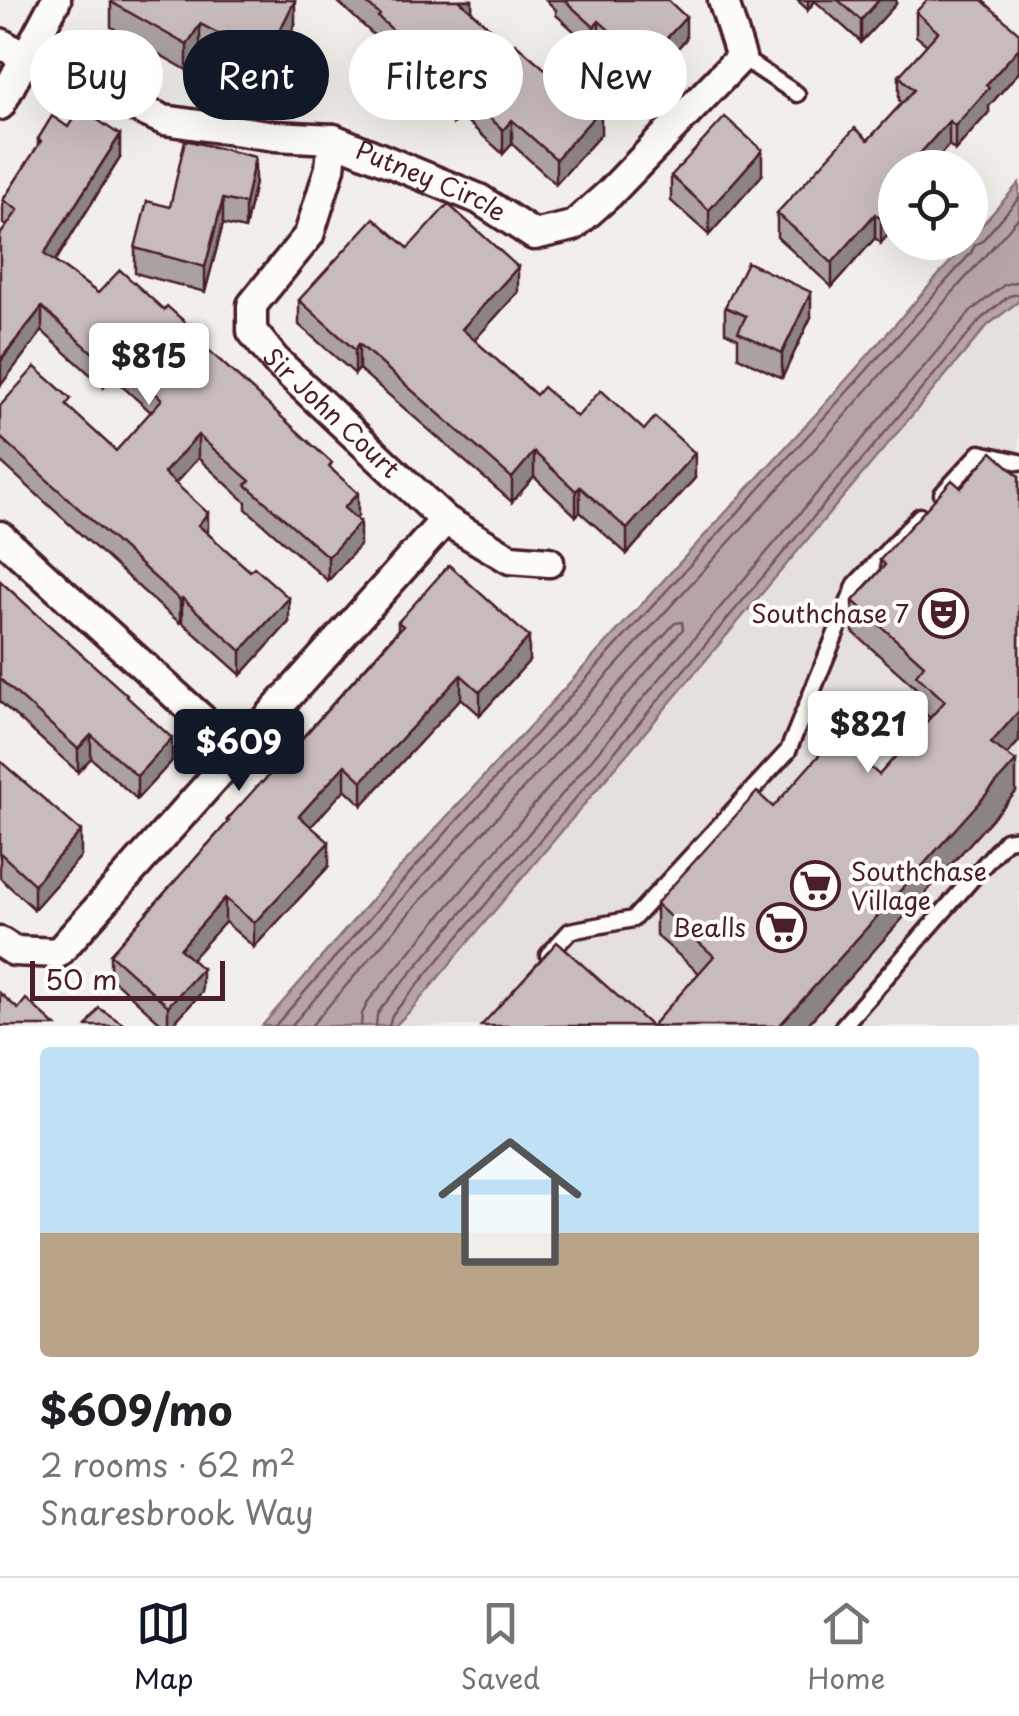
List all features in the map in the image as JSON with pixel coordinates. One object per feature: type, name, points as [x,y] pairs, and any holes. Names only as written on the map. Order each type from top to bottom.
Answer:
[{"type":"street","points":[[0,105],[56,0]]},
{"type":"street","points":[[723,0],[741,57]]},
{"type":"street","name":"Putney Circle","points":[[0,43],[164,120],[275,136],[332,139],[479,199],[534,235],[573,226],[585,216],[741,57]]},
{"type":"street","name":"Sir John Court","points":[[332,139],[330,168],[310,235],[252,305],[252,331],[275,360],[445,520],[510,558],[549,562]]},
{"type":"street","points":[[0,942],[14,952],[58,953],[445,520]]},
{"type":"street","points":[[0,536],[238,752]]},
{"type":"lane","points":[[741,57],[797,94]]},
{"type":"lane","points":[[533,972],[570,931],[633,919],[788,752],[856,584],[980,453],[1019,462]]},
{"type":"lane","points":[[843,1026],[1006,840],[1019,838]]},
{"type":"shaded area","points":[[1019,257],[1019,1026],[331,1026]]},
{"type":"water","points":[[1019,183],[1019,301],[988,325],[411,1010],[395,1026],[262,1026],[384,885],[952,260],[988,260],[988,218]]},
{"type":"building","points":[[295,0],[280,30],[212,30],[200,24],[196,30],[183,30],[183,43],[111,2]]},
{"type":"building","points":[[363,0],[461,0],[492,30],[393,30]]},
{"type":"building","points":[[564,0],[668,0],[686,17],[674,30],[609,30],[599,21],[594,27]]},
{"type":"building","points":[[838,0],[879,0],[861,20]]},
{"type":"building","points":[[927,0],[982,0],[1019,33],[1019,48],[955,126],[949,121],[923,150],[878,150],[878,216],[875,214],[832,263],[777,213],[855,128],[868,140],[914,90],[899,76],[938,32],[916,12]]},
{"type":"building","points":[[523,50],[543,67],[543,120],[591,120],[556,159],[512,120],[523,120]]},
{"type":"building","points":[[725,117],[762,150],[709,210],[671,176]]},
{"type":"building","points":[[50,120],[68,127],[72,120],[98,120],[120,135],[44,254],[98,293],[120,270],[205,340],[202,344],[332,463],[329,467],[358,493],[344,508],[360,522],[328,557],[246,485],[250,481],[198,435],[164,473],[208,513],[198,525],[250,571],[254,567],[289,598],[241,651],[0,437],[0,406],[35,367],[71,399],[66,405],[116,451],[162,399],[112,354],[104,363],[42,307],[0,360],[0,235],[18,210],[3,200],[41,141],[38,139]]},
{"type":"building","points":[[492,120],[512,120],[503,130]]},
{"type":"building","points":[[185,140],[255,157],[245,204],[223,199],[205,267],[135,248],[147,201],[170,207]]},
{"type":"building","points":[[448,204],[518,267],[462,329],[536,395],[543,387],[577,417],[601,390],[644,430],[655,417],[695,453],[627,529],[580,487],[576,491],[534,452],[512,478],[359,344],[355,350],[299,300],[374,218],[408,248]]},
{"type":"building","points":[[747,262],[811,292],[782,353],[738,332],[746,316],[725,307]]},
{"type":"building","points":[[992,452],[1019,476],[1019,711],[991,743],[1016,761],[779,1026],[652,1026],[714,956],[656,904],[757,792],[773,807],[836,736],[879,775],[945,701],[916,675],[924,665],[853,601],[885,565],[880,560],[952,480],[961,488]]},
{"type":"building","points":[[449,565],[529,637],[480,692],[461,675],[362,781],[345,765],[299,816],[329,842],[254,923],[225,898],[180,949],[202,969],[168,1006],[110,954],[403,626],[398,622]]},
{"type":"building","points":[[0,581],[172,738],[137,776],[91,735],[78,749],[0,679]]},
{"type":"building","points":[[0,761],[81,831],[34,884],[0,853]]},
{"type":"building","points":[[557,942],[651,1026],[481,1026]]},
{"type":"building","points":[[0,993],[18,1009],[26,999],[56,1026],[0,1026]]},
{"type":"building","points":[[99,1008],[126,1026],[87,1026]]},
{"type":"place","name":"Southchase 7","points":[[944,614]]},
{"type":"place","name":"Southchase Village","points":[[816,886]]},
{"type":"place","name":"Bealls","points":[[781,928]]}]
